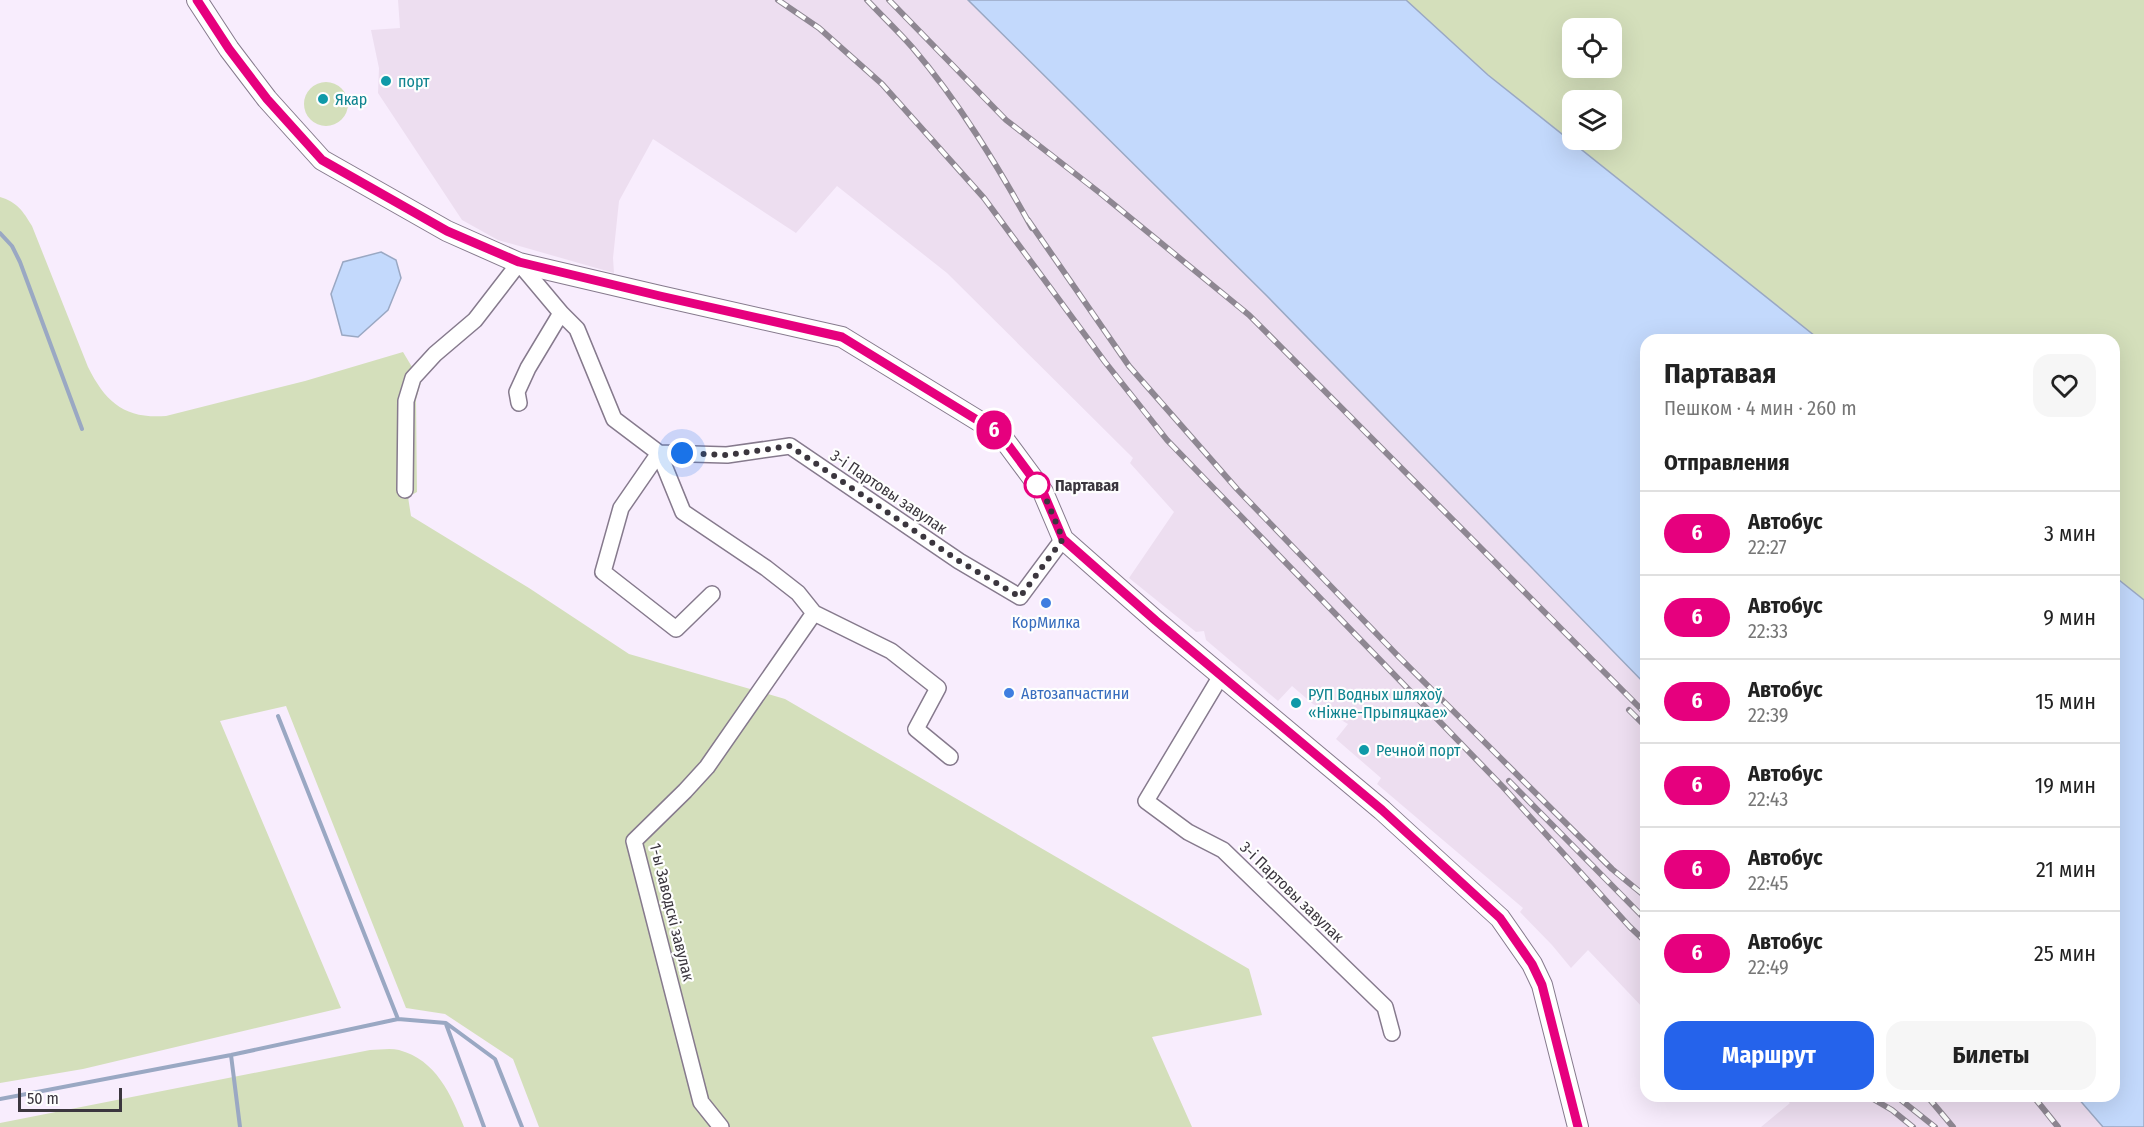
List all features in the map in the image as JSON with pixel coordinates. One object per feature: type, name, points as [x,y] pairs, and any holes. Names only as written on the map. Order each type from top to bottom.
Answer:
[{"type":"street","points":[[196,0],[267,99],[322,160],[447,231],[519,262],[842,337],[1000,434],[1043,492],[1063,539],[1156,621],[1382,810],[1500,918],[1532,964],[1542,985],[1578,1127]]},
{"type":"street","points":[[519,262],[577,329],[614,419],[659,453],[683,512],[766,568],[798,593],[814,613],[891,651],[938,688],[916,729],[950,757]]},
{"type":"street","points":[[405,490],[406,401],[412,378],[435,354],[475,320],[519,262]]},
{"type":"street","points":[[519,403],[517,392],[528,368],[561,313]]},
{"type":"street","name":"3-і Партовы завулак","points":[[659,453],[727,455],[790,446],[959,561],[1020,597],[1063,539]]},
{"type":"street","points":[[659,453],[621,508],[603,572],[676,629],[712,594]]},
{"type":"street","name":"1-ы Заводскі завулак","points":[[721,1127],[701,1102],[634,841],[707,767],[814,613]]},
{"type":"street","name":"3-і Партовы завулак","points":[[1222,674],[1146,801],[1188,832],[1223,850],[1385,1007],[1392,1033]]},
{"type":"shaded area","points":[[398,0],[968,0],[1267,296],[1640,679],[1640,1005],[1588,950],[1571,968],[1520,912],[1523,908],[1377,784],[1381,778],[1336,739],[1348,724],[1313,704],[1292,686],[1278,701],[1206,640],[1204,631],[1196,632],[1129,578],[1174,512],[1130,463],[1133,458],[947,273],[837,186],[796,233],[653,139],[619,201],[613,258],[614,273],[498,240],[462,220],[378,93],[379,68],[371,30],[400,28]]},
{"type":"shaded area","points":[[2081,1102],[2103,1127],[1761,1127],[1790,1103]]},
{"type":"green space","points":[[1406,0],[2144,0],[2144,600],[2120,581],[2120,334],[1812,334],[1582,150],[1622,150],[1622,90],[1562,90],[1562,134],[1488,75]]},
{"type":"green space","points":[[326,82],[342,88],[348,104],[342,120],[326,126],[310,120],[304,104],[310,88]]},
{"type":"green space","points":[[0,197],[19,208],[32,226],[88,367],[102,390],[118,406],[139,415],[166,416],[305,381],[403,352],[421,382],[416,400],[417,492],[408,497],[411,516],[529,588],[629,654],[785,699],[1249,969],[1262,1015],[1152,1037],[1192,1127],[539,1127],[513,1059],[445,1014],[406,1008],[286,706],[220,721],[341,1008],[83,1069],[0,1083]]},
{"type":"green space","points":[[370,1050],[399,1050],[423,1062],[440,1080],[454,1102],[464,1127],[0,1127],[0,1123]]},
{"type":"water","points":[[968,0],[1406,0],[1488,75],[1562,134],[1562,150],[1582,150],[1812,334],[1640,334],[1640,679],[1267,296]]},
{"type":"water","points":[[381,252],[396,260],[401,278],[388,310],[358,337],[342,335],[331,294],[343,262]]},
{"type":"water","points":[[2120,581],[2144,600],[2144,1127],[2103,1127],[2081,1102],[2120,1102]]},
{"type":"waterway","points":[[0,233],[12,246],[20,262],[82,429]]},
{"type":"waterway","points":[[278,716],[398,1019]]},
{"type":"waterway","points":[[0,1099],[231,1055],[398,1019],[446,1023],[495,1059],[522,1127]]},
{"type":"waterway","points":[[446,1024],[484,1127]]},
{"type":"waterway","points":[[231,1055],[240,1127]]},
{"type":"railway","points":[[778,0],[819,28],[882,84],[984,198],[1105,362],[1167,440],[1503,787],[1640,936]]},
{"type":"railway","points":[[867,0],[912,47],[946,90],[991,158],[1032,228]]},
{"type":"railway","points":[[889,0],[1006,120],[1100,193],[1249,315],[1640,708]]},
{"type":"railway","points":[[1028,220],[1129,366],[1237,489],[1399,657],[1612,869],[1640,892]]},
{"type":"railway","points":[[1629,710],[1640,721]]},
{"type":"railway","points":[[1509,781],[1640,914]]},
{"type":"railway","points":[[1878,1102],[1913,1127]]},
{"type":"railway","points":[[1904,1102],[1935,1127]]},
{"type":"railway","points":[[1932,1102],[1953,1127]]},
{"type":"railway","points":[[2038,1102],[2058,1127]]},
{"type":"bus line","name":"6","points":[[197,0],[229,49],[267,99],[322,160],[447,231],[519,262],[842,337],[1000,434],[1043,492],[1063,539],[1156,621],[1382,810],[1500,918],[1532,964],[1542,985],[1578,1127]]},
{"type":"place","name":"порт","points":[[386,81]]},
{"type":"place","name":"Якар","points":[[323,99]]},
{"type":"place","name":"Партавая","points":[[1037,485]]},
{"type":"place","name":"КорМилка","points":[[1046,603]]},
{"type":"place","name":"Автозапчастини","points":[[1009,693]]},
{"type":"place","name":"РУП Водных шляхоў «Ніжне-Прыпяцкае»","points":[[1296,703]]},
{"type":"place","name":"Речной порт","points":[[1364,750]]},
{"type":"route","points":[[682,453],[727,455],[790,446],[959,561],[1020,597],[1063,539],[1043,492],[1032,478],[1037,485]]}]
